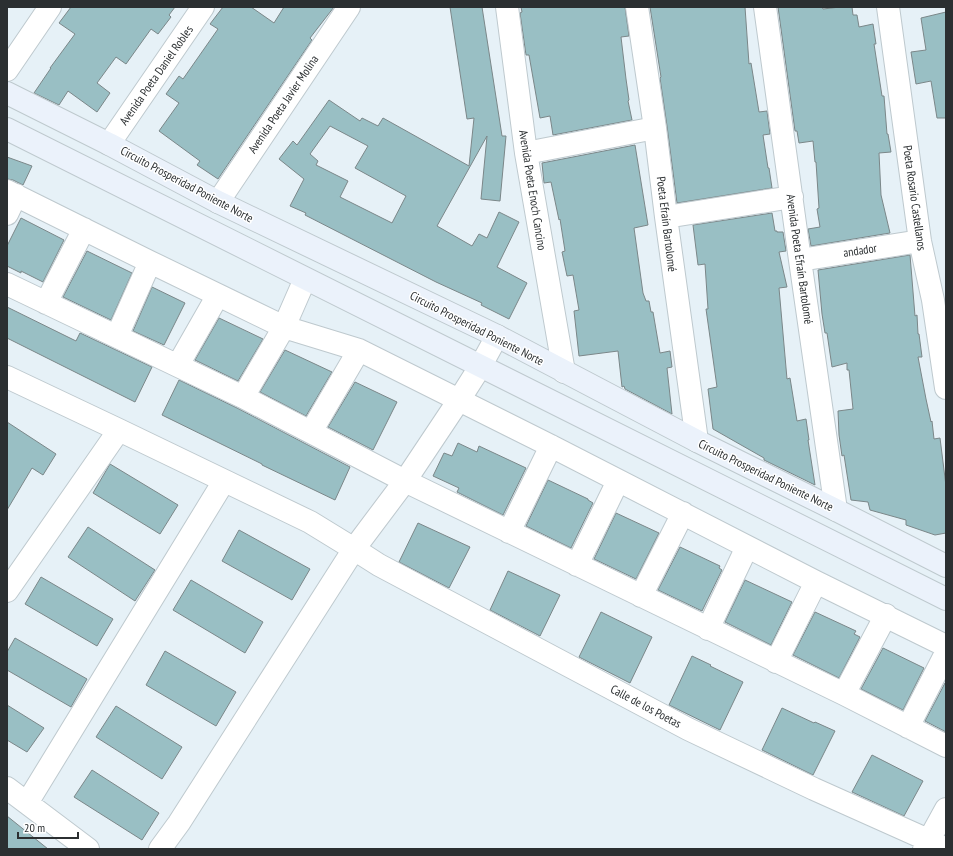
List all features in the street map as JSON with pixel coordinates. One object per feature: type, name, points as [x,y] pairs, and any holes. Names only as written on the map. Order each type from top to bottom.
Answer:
[{"type":"street","points":[[7,70],[50,7]]},
{"type":"street","name":"Avenida Poeta Daniel Robles","points":[[109,144],[203,7]]},
{"type":"street","name":"Avenida Poeta Javier Molina","points":[[218,202],[349,7]]},
{"type":"street","name":"Avenida Poeta Enoch Cancino","points":[[507,7],[526,153],[564,372]]},
{"type":"street","name":"Poeta Efraín Bartolomé","points":[[637,7],[655,128],[696,441]]},
{"type":"street","name":"Avenida Poeta Efraín Bartolomé","points":[[765,7],[836,510]]},
{"type":"street","name":"Poeta Rosario Castellanos","points":[[888,7],[920,241],[939,299],[946,388]]},
{"type":"street","name":"Circuito Prosperidad Poniente Norte","points":[[7,93],[109,144],[218,202],[497,336],[696,441],[946,566]]},
{"type":"street","points":[[526,153],[655,128]]},
{"type":"street","points":[[7,129],[946,599]]},
{"type":"street","points":[[7,214],[12,193],[284,327],[359,350],[551,446],[816,582],[886,615],[946,646]]},
{"type":"street","points":[[666,217],[792,197]]},
{"type":"street","points":[[46,303],[84,229]]},
{"type":"street","name":"andador","points":[[800,260],[920,241]]},
{"type":"street","points":[[117,336],[150,262]]},
{"type":"street","points":[[243,396],[284,327],[305,279]]},
{"type":"street","points":[[7,284],[243,396],[405,481],[844,694],[946,746]]},
{"type":"street","points":[[178,365],[218,295]]},
{"type":"street","points":[[160,849],[179,823],[354,548],[405,481],[459,400],[480,367],[497,336]]},
{"type":"street","points":[[311,432],[359,350]]},
{"type":"street","name":"Calle de los Poetas","points":[[7,377],[310,522],[354,548],[379,565],[688,728],[933,846]]},
{"type":"street","points":[[7,591],[119,430]]},
{"type":"street","points":[[509,532],[551,446]]},
{"type":"street","points":[[27,803],[224,480]]},
{"type":"street","points":[[577,565],[618,481]]},
{"type":"street","points":[[641,596],[683,514]]},
{"type":"street","points":[[708,629],[747,547]]},
{"type":"street","points":[[776,662],[816,582]]},
{"type":"street","points":[[844,694],[886,615]]},
{"type":"street","points":[[908,727],[946,653]]},
{"type":"street","points":[[7,788],[88,849]]},
{"type":"street","points":[[933,846],[946,809]]},
{"type":"building","points":[[71,7],[175,7],[169,15],[171,17],[158,34],[151,29],[126,64],[116,57],[97,83],[110,93],[97,112],[68,91],[59,105],[34,93],[75,34],[59,23]]},
{"type":"building","points":[[223,7],[251,7],[274,23],[284,7],[334,7],[310,38],[312,40],[218,179],[197,165],[200,161],[159,131],[179,103],[166,94],[179,76],[183,79],[218,29],[210,24]]},
{"type":"building","points":[[450,7],[482,7],[502,136],[506,136],[500,201],[481,199],[487,136],[437,226],[472,246],[479,234],[487,238],[499,212],[519,222],[497,267],[527,283],[509,319],[481,305],[482,303],[436,282],[290,206],[304,179],[279,159],[293,141],[297,145],[329,100],[360,121],[362,118],[378,126],[383,118],[469,166],[474,118],[467,119]],"holes":[[[330,126],[368,146],[355,168],[406,196],[392,223],[340,197],[348,181],[316,165],[318,161],[310,154]]]},
{"type":"building","points":[[521,7],[625,7],[629,36],[621,37],[628,101],[632,120],[553,135],[550,116],[540,118],[529,55],[526,55],[520,13],[522,12]]},
{"type":"building","points":[[650,7],[745,7],[749,64],[751,63],[759,112],[767,111],[770,134],[763,135],[772,188],[677,203],[661,77]]},
{"type":"building","points":[[778,7],[822,7],[823,9],[852,7],[853,15],[857,15],[859,27],[873,24],[876,44],[874,44],[882,96],[884,96],[887,134],[891,152],[879,153],[881,195],[890,233],[811,246],[808,229],[820,227],[817,209],[819,208],[816,162],[813,141],[799,143],[797,131],[795,131]]},
{"type":"building","points":[[946,12],[946,118],[937,118],[931,81],[916,84],[911,52],[926,50],[921,18]]},
{"type":"building","points":[[635,145],[648,225],[634,228],[643,293],[646,301],[649,301],[651,312],[653,312],[660,353],[670,351],[672,367],[667,368],[672,414],[625,389],[624,386],[622,387],[618,351],[579,356],[574,311],[579,310],[573,275],[567,276],[562,252],[565,251],[560,219],[559,220],[551,182],[544,183],[542,163]]},
{"type":"building","points":[[7,157],[32,166],[23,185],[7,179]]},
{"type":"building","points":[[772,213],[775,231],[783,232],[786,251],[779,252],[787,287],[779,288],[787,379],[790,378],[797,421],[806,419],[815,485],[764,460],[764,458],[713,429],[708,389],[717,387],[706,309],[708,309],[705,264],[698,265],[693,225]]},
{"type":"building","points":[[21,218],[64,240],[43,282],[7,266],[7,246]]},
{"type":"building","points":[[87,251],[132,273],[111,320],[63,297]]},
{"type":"building","points":[[910,255],[915,316],[917,315],[918,334],[922,357],[918,357],[931,422],[932,421],[934,439],[940,438],[946,486],[946,533],[935,535],[906,525],[906,520],[870,510],[868,502],[851,500],[844,455],[842,456],[838,411],[853,409],[849,370],[847,370],[847,363],[832,367],[827,333],[825,333],[822,314],[818,270]]},
{"type":"building","points":[[152,287],[185,303],[164,345],[133,331]]},
{"type":"building","points":[[7,307],[76,341],[80,333],[152,367],[135,402],[7,338]]},
{"type":"building","points":[[219,318],[263,339],[238,381],[195,360]]},
{"type":"building","points":[[285,350],[332,372],[306,416],[260,392]]},
{"type":"building","points":[[179,380],[237,408],[350,467],[335,500],[162,415]]},
{"type":"building","points":[[355,382],[397,402],[373,450],[328,427]]},
{"type":"building","points":[[7,422],[56,454],[43,475],[32,468],[7,510]]},
{"type":"building","points":[[458,443],[477,452],[479,446],[526,468],[503,515],[457,492],[459,488],[433,476],[444,453],[452,456]]},
{"type":"building","points":[[110,464],[178,505],[160,534],[93,493]]},
{"type":"building","points":[[548,480],[588,499],[593,503],[571,548],[526,526]]},
{"type":"building","points":[[616,513],[659,533],[636,579],[594,559]]},
{"type":"building","points":[[418,523],[470,547],[449,588],[399,562]]},
{"type":"building","points":[[88,527],[155,570],[135,601],[68,557]]},
{"type":"building","points":[[239,530],[310,569],[292,600],[222,561]]},
{"type":"building","points":[[680,547],[720,566],[719,568],[722,570],[702,611],[658,590]]},
{"type":"building","points":[[508,571],[560,595],[540,636],[490,610]]},
{"type":"building","points":[[41,577],[113,619],[97,646],[25,604]]},
{"type":"building","points":[[191,580],[263,622],[245,653],[173,610]]},
{"type":"building","points":[[745,580],[792,602],[771,645],[725,622]]},
{"type":"building","points":[[601,612],[652,637],[630,683],[579,657]]},
{"type":"building","points":[[815,612],[856,631],[854,634],[860,637],[839,678],[793,655]]},
{"type":"building","points":[[15,638],[87,679],[71,707],[7,670],[7,652]]},
{"type":"building","points":[[883,648],[924,668],[903,710],[861,689]]},
{"type":"building","points":[[165,651],[236,692],[216,726],[146,685]]},
{"type":"building","points":[[692,656],[743,682],[720,730],[669,705]]},
{"type":"building","points":[[946,683],[946,732],[925,721]]},
{"type":"building","points":[[7,705],[44,728],[27,752],[7,740]]},
{"type":"building","points":[[116,706],[182,747],[162,779],[96,737]]},
{"type":"building","points":[[782,708],[835,731],[813,775],[762,750]]},
{"type":"building","points":[[872,755],[923,781],[904,816],[852,792]]},
{"type":"building","points":[[92,770],[159,813],[142,840],[74,797]]},
{"type":"building","points":[[7,816],[48,849],[7,849]]}]
